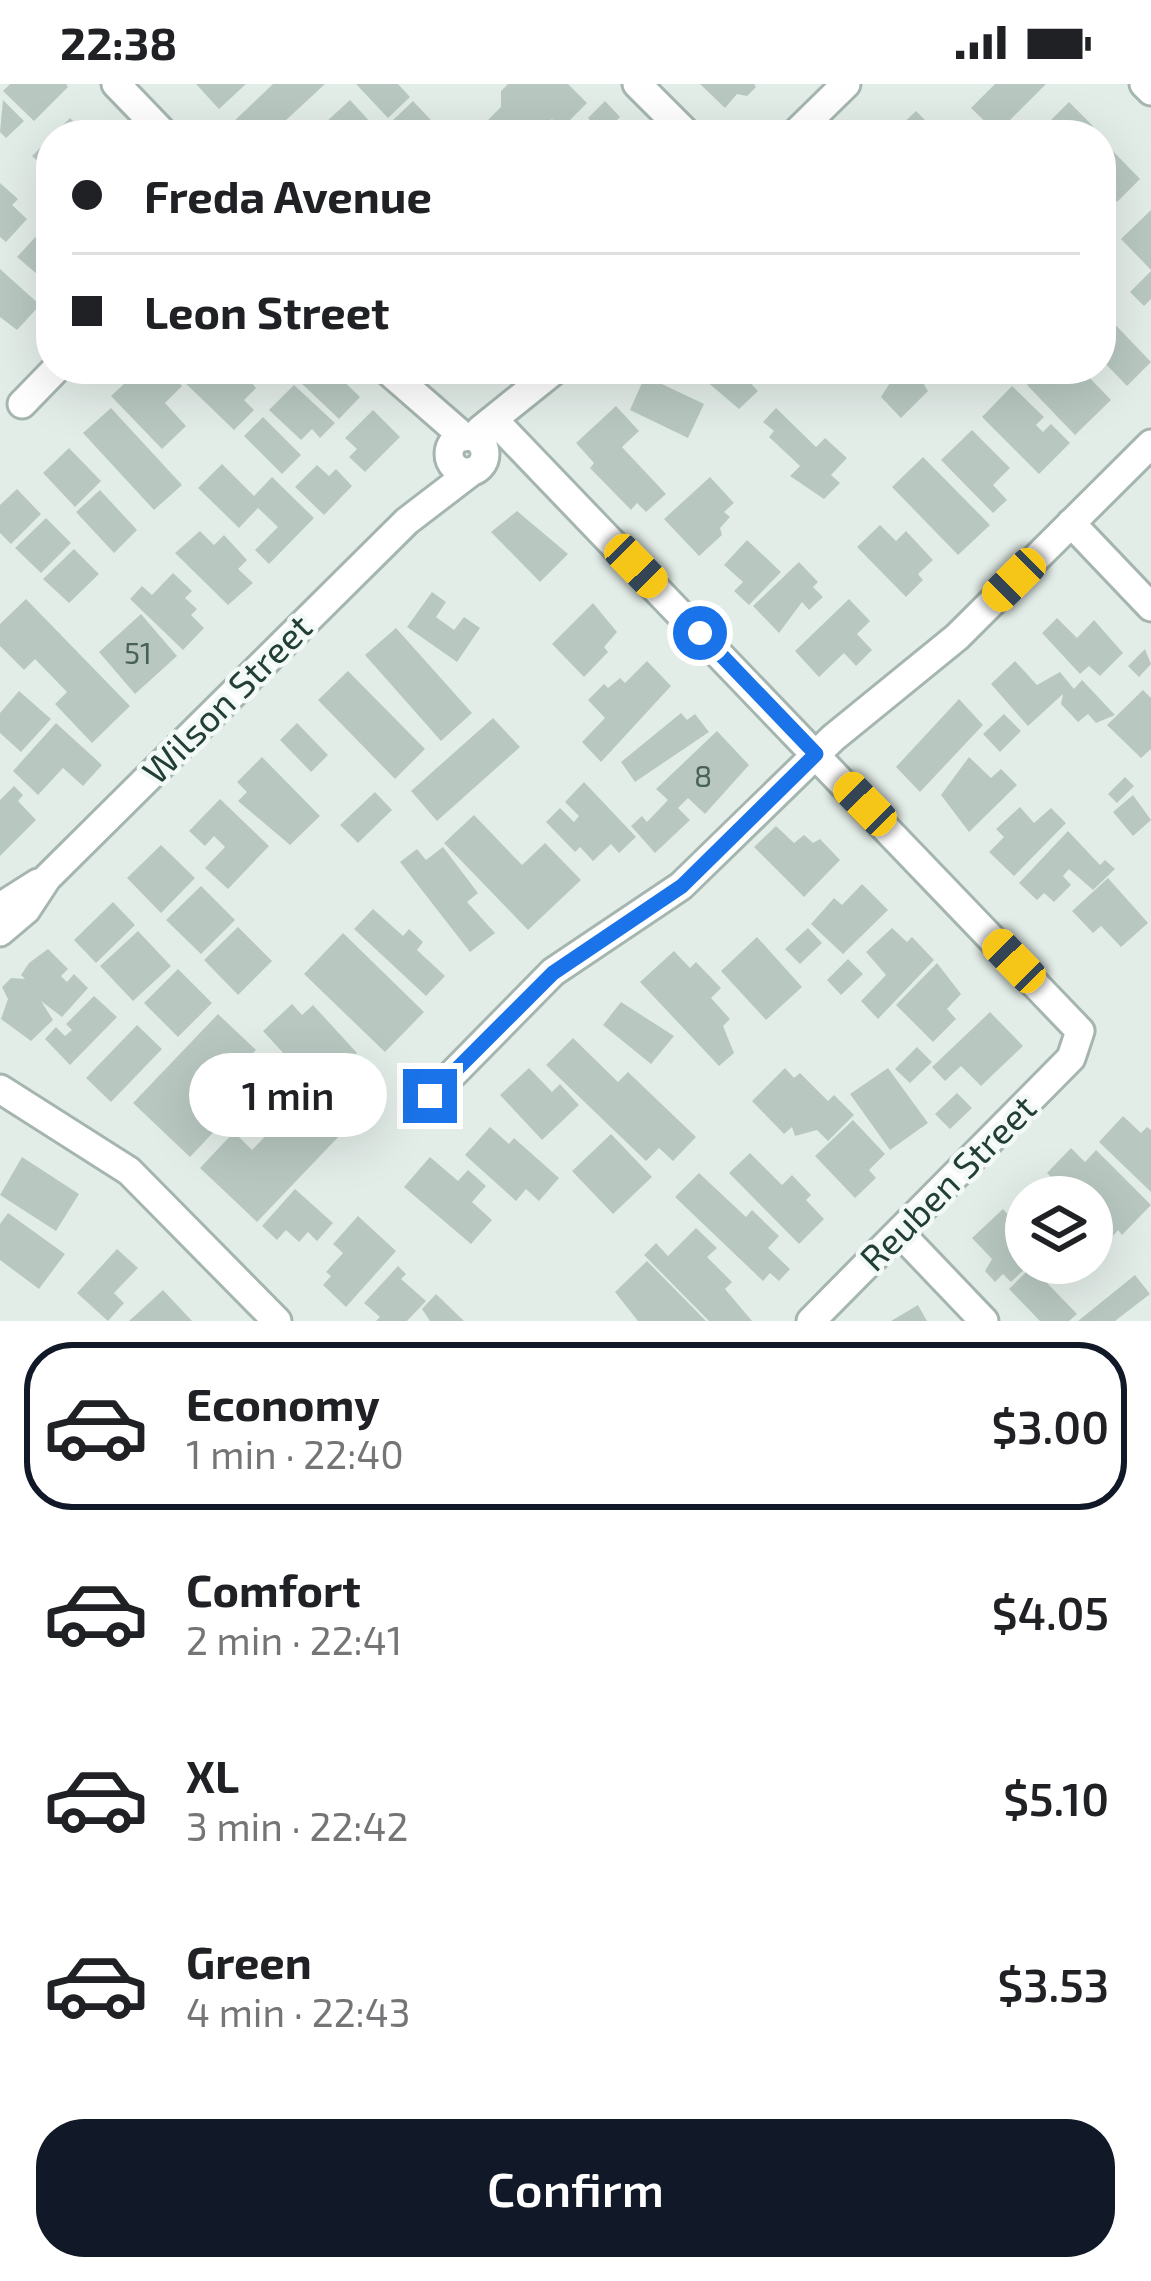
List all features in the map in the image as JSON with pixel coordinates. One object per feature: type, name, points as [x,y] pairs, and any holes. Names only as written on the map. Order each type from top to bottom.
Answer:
[{"type":"street","points":[[116,84],[151,120]]},
{"type":"street","points":[[637,84],[673,120]]},
{"type":"street","points":[[809,120],[846,84]]},
{"type":"street","points":[[1144,84],[1151,91]]},
{"type":"street","points":[[22,404],[41,384]]},
{"type":"street","points":[[401,384],[465,452]]},
{"type":"street","name":"Wilson Street","points":[[0,932],[26,910],[47,878],[407,521],[465,452],[540,384]]},
{"type":"street","points":[[499,426],[816,754]]},
{"type":"street","points":[[430,1096],[553,973],[682,886],[816,754],[957,638],[1151,444]]},
{"type":"street","points":[[1071,523],[1151,607]]},
{"type":"street","name":"Reuben Street","points":[[811,1321],[1072,1058],[1080,1042],[1074,1023],[816,754]]},
{"type":"street","name":"Wilson Street","points":[[0,907],[47,878]]},
{"type":"street","points":[[0,1089],[129,1171],[277,1321]]},
{"type":"street","points":[[899,1232],[984,1321]]},
{"type":"building","points":[[10,84],[68,87],[34,121],[3,91]]},
{"type":"building","points":[[196,84],[246,84],[219,109]]},
{"type":"building","points":[[273,84],[325,84],[286,120],[235,120]]},
{"type":"building","points":[[356,84],[398,84],[410,97],[388,118]]},
{"type":"building","points":[[508,84],[568,84],[587,103],[570,120],[488,120],[501,107],[501,91]]},
{"type":"building","points":[[700,84],[756,87],[747,96],[737,94],[725,108]]},
{"type":"building","points":[[995,84],[1046,84],[1010,120],[983,120],[971,108]]},
{"type":"building","points":[[3,100],[24,121],[6,138],[0,132]]},
{"type":"building","points":[[350,100],[368,120],[328,120]]},
{"type":"building","points":[[413,101],[431,120],[393,120]]},
{"type":"building","points":[[605,101],[620,117],[617,120],[588,118]]},
{"type":"building","points":[[1069,102],[1087,120],[1051,120]]},
{"type":"building","points":[[1116,154],[1140,179],[1116,201]]},
{"type":"building","points":[[0,183],[18,199],[12,205],[27,219],[6,242],[0,237]]},
{"type":"building","points":[[1151,210],[1151,270],[1121,239]]},
{"type":"building","points":[[36,236],[36,273],[17,257]]},
{"type":"building","points":[[0,269],[36,301],[36,309],[17,330],[0,317]]},
{"type":"building","points":[[1151,271],[1151,299],[1144,306],[1130,292]]},
{"type":"building","points":[[1116,325],[1151,362],[1127,386],[1116,375]]},
{"type":"building","points":[[124,384],[180,384],[165,403],[186,426],[162,449],[111,396]]},
{"type":"building","points":[[186,384],[253,384],[256,388],[244,400],[254,410],[234,430]]},
{"type":"building","points":[[302,384],[347,384],[360,397],[339,419]]},
{"type":"building","points":[[641,384],[662,384],[704,404],[688,438],[630,410]]},
{"type":"building","points":[[710,384],[751,384],[758,391],[739,409]]},
{"type":"building","points":[[889,384],[925,384],[928,391],[901,418],[881,397]]},
{"type":"building","points":[[1096,384],[1111,400],[1075,435],[1027,385]]},
{"type":"building","points":[[294,385],[335,423],[320,438],[312,429],[301,440],[269,410]]},
{"type":"building","points":[[1012,386],[1044,417],[1036,425],[1043,432],[1051,424],[1070,443],[1039,474],[982,417]]},
{"type":"building","points":[[616,406],[639,431],[622,447],[666,494],[646,512],[637,503],[631,510],[590,468],[594,463],[576,443]]},
{"type":"building","points":[[111,408],[182,485],[154,510],[83,433]]},
{"type":"building","points":[[776,408],[816,447],[825,438],[847,458],[831,475],[840,483],[824,499],[790,476],[800,466],[769,437],[774,431],[763,422]]},
{"type":"building","points":[[373,410],[400,437],[365,472],[349,457],[357,449],[345,438]]},
{"type":"building","points":[[263,417],[301,455],[282,474],[244,436]]},
{"type":"building","points":[[972,430],[1010,468],[993,485],[1007,500],[993,513],[941,460]]},
{"type":"building","points":[[69,448],[101,481],[75,507],[43,473]]},
{"type":"building","points":[[923,457],[990,525],[958,555],[892,487]]},
{"type":"building","points":[[222,464],[254,496],[272,477],[314,518],[269,564],[255,550],[278,527],[258,508],[239,528],[198,488]]},
{"type":"building","points":[[317,465],[329,476],[336,469],[352,486],[324,515],[295,487]]},
{"type":"building","points":[[710,477],[734,503],[724,512],[730,517],[720,528],[722,535],[699,556],[664,519]]},
{"type":"building","points":[[17,489],[41,514],[11,544],[0,533],[0,505]]},
{"type":"building","points":[[100,490],[137,530],[114,553],[76,512]]},
{"type":"building","points":[[517,511],[568,554],[540,582],[491,532]]},
{"type":"building","points":[[46,518],[71,543],[41,573],[15,548]]},
{"type":"building","points":[[880,525],[896,541],[906,531],[933,560],[918,574],[923,580],[906,597],[857,547]]},
{"type":"building","points":[[200,531],[214,545],[224,535],[247,560],[238,569],[253,583],[228,605],[175,553]]},
{"type":"building","points":[[747,540],[781,572],[749,605],[734,591],[743,582],[724,565]]},
{"type":"building","points":[[74,549],[99,574],[69,603],[43,579]]},
{"type":"building","points":[[799,562],[818,582],[813,587],[823,597],[809,610],[802,602],[779,633],[753,606]]},
{"type":"building","points":[[173,573],[192,591],[185,598],[197,609],[191,615],[204,628],[183,650],[130,599],[142,586],[152,595]]},
{"type":"building","points":[[432,592],[446,602],[436,617],[454,630],[464,617],[480,628],[457,662],[407,627]]},
{"type":"building","points":[[26,599],[130,706],[92,743],[55,704],[67,692],[35,659],[24,670],[0,646],[0,624]]},
{"type":"building","points":[[849,599],[870,621],[857,634],[872,650],[856,666],[844,653],[819,677],[795,651]]},
{"type":"building","points":[[593,603],[617,632],[604,647],[608,652],[584,677],[552,644]]},
{"type":"building","points":[[141,614],[177,656],[135,694],[99,652]]},
{"type":"building","points":[[1057,618],[1077,638],[1094,620],[1123,653],[1100,676],[1089,666],[1080,674],[1042,633]]},
{"type":"building","points":[[396,628],[472,713],[441,741],[365,655]]},
{"type":"building","points":[[1145,649],[1151,664],[1139,677],[1128,666]]},
{"type":"building","points":[[647,661],[671,686],[601,762],[582,742],[605,718],[588,700],[604,684],[608,688],[620,678],[625,683]]},
{"type":"building","points":[[1015,661],[1037,685],[1060,672],[1074,689],[1082,680],[1115,715],[1096,723],[1088,714],[1078,722],[1061,704],[1063,694],[1028,726],[991,684]]},
{"type":"building","points":[[348,671],[425,749],[395,779],[318,700]]},
{"type":"building","points":[[1143,690],[1151,698],[1151,749],[1141,758],[1107,725]]},
{"type":"building","points":[[19,691],[51,719],[21,752],[0,733],[0,713]]},
{"type":"building","points":[[959,699],[983,725],[920,792],[896,767]]},
{"type":"building","points":[[681,713],[687,720],[695,714],[709,732],[635,782],[621,762]]},
{"type":"building","points":[[1004,714],[1021,731],[1000,752],[983,734]]},
{"type":"building","points":[[493,718],[520,747],[437,821],[411,791]]},
{"type":"building","points":[[56,723],[102,765],[83,786],[63,768],[38,795],[13,771]]},
{"type":"building","points":[[297,723],[328,755],[311,772],[280,740]]},
{"type":"building","points":[[717,731],[749,765],[705,814],[688,798],[678,808],[690,820],[655,853],[631,826],[642,816],[647,822],[668,800],[656,789]]},
{"type":"building","points":[[262,757],[320,816],[290,845],[238,801],[247,792],[237,782]]},
{"type":"building","points":[[969,757],[991,778],[1001,769],[1017,785],[969,832],[941,795]]},
{"type":"building","points":[[1125,777],[1134,786],[1117,803],[1108,794]]},
{"type":"building","points":[[584,782],[636,837],[619,853],[611,844],[593,861],[580,847],[575,852],[546,822],[560,808],[574,822],[579,816],[565,802]]},
{"type":"building","points":[[14,786],[23,795],[18,801],[36,820],[0,856],[0,800]]},
{"type":"building","points":[[375,792],[392,810],[358,843],[340,825]]},
{"type":"building","points":[[1133,795],[1151,820],[1133,836],[1113,812]]},
{"type":"building","points":[[220,799],[269,846],[228,889],[205,868],[225,847],[214,836],[205,846],[189,831]]},
{"type":"building","points":[[1020,807],[1034,823],[1051,808],[1066,823],[1014,876],[989,852],[1004,837],[996,829]]},
{"type":"building","points":[[474,815],[522,865],[545,843],[581,880],[528,930],[444,843]]},
{"type":"building","points":[[776,826],[794,843],[804,835],[813,843],[820,839],[840,860],[804,897],[754,847]]},
{"type":"building","points":[[1068,831],[1100,865],[1105,860],[1115,869],[1093,890],[1069,869],[1063,876],[1071,885],[1054,902],[1044,893],[1037,900],[1019,883]]},
{"type":"building","points":[[161,845],[195,878],[161,913],[127,878]]},
{"type":"building","points":[[443,847],[478,893],[467,902],[495,933],[470,952],[400,862],[417,849],[426,860]]},
{"type":"building","points":[[1108,878],[1148,923],[1121,947],[1101,926],[1093,933],[1072,911]]},
{"type":"building","points":[[862,884],[888,910],[843,954],[811,924],[834,898],[842,905]]},
{"type":"building","points":[[201,886],[235,920],[201,954],[166,920]]},
{"type":"building","points":[[113,902],[135,925],[96,963],[74,940]]},
{"type":"building","points":[[373,909],[403,936],[409,929],[423,942],[417,950],[445,976],[426,996],[354,929]]},
{"type":"building","points":[[238,927],[272,961],[238,995],[204,960]]},
{"type":"building","points":[[808,928],[822,943],[800,964],[785,949]]},
{"type":"building","points":[[892,928],[907,942],[912,937],[934,960],[878,1019],[861,1001],[886,975],[866,952]]},
{"type":"building","points":[[138,931],[171,966],[133,1001],[100,966]]},
{"type":"building","points":[[343,933],[424,1012],[385,1052],[304,974]]},
{"type":"building","points":[[757,937],[802,987],[766,1020],[721,971]]},
{"type":"building","points":[[48,949],[68,969],[61,976],[67,982],[74,974],[88,988],[62,1017],[41,1001],[53,1020],[31,1041],[1,1019],[8,999],[2,987],[11,978],[25,979],[21,975],[29,963]]},
{"type":"building","points":[[674,951],[690,968],[696,962],[721,988],[711,998],[730,1019],[723,1026],[734,1053],[719,1066],[640,982]]},
{"type":"building","points":[[848,959],[863,974],[841,995],[827,980]]},
{"type":"building","points":[[937,963],[961,994],[947,1009],[956,1019],[933,1042],[896,1005]]},
{"type":"building","points":[[178,969],[212,1003],[178,1037],[144,1003]]},
{"type":"building","points":[[94,996],[117,1017],[70,1065],[45,1039],[56,1027],[65,1036],[72,1030],[66,1024]]},
{"type":"building","points":[[621,1002],[674,1036],[651,1064],[603,1025]]},
{"type":"building","points":[[292,1004],[302,1015],[313,1005],[357,1053],[317,1090],[263,1031]]},
{"type":"building","points":[[990,1012],[1023,1046],[981,1086],[961,1066],[945,1081],[932,1067]]},
{"type":"building","points":[[218,1014],[256,1050],[205,1104],[224,1121],[190,1157],[133,1103]]},
{"type":"building","points":[[137,1025],[162,1049],[111,1102],[86,1078]]},
{"type":"building","points":[[573,1038],[618,1082],[628,1072],[696,1137],[673,1161],[659,1148],[646,1161],[546,1065]]},
{"type":"building","points":[[917,1047],[932,1062],[910,1083],[895,1069]]},
{"type":"building","points":[[529,1068],[552,1092],[560,1084],[579,1105],[542,1140],[500,1095]]},
{"type":"building","points":[[785,1068],[794,1078],[800,1073],[828,1101],[834,1095],[854,1115],[828,1141],[817,1130],[795,1136],[792,1127],[784,1134],[752,1101]]},
{"type":"building","points":[[888,1068],[928,1123],[890,1150],[850,1094]]},
{"type":"building","points":[[957,1093],[972,1108],[950,1129],[935,1114]]},
{"type":"building","points":[[303,1097],[342,1133],[257,1222],[200,1168],[234,1132],[252,1150]]},
{"type":"building","points":[[1123,1116],[1141,1133],[1147,1127],[1151,1130],[1151,1192],[1099,1142]]},
{"type":"building","points":[[853,1120],[885,1154],[869,1170],[876,1178],[855,1198],[815,1156]]},
{"type":"building","points":[[490,1127],[509,1144],[514,1138],[559,1178],[539,1201],[526,1189],[516,1201],[465,1155]]},
{"type":"building","points":[[611,1134],[652,1177],[613,1214],[572,1171]]},
{"type":"building","points":[[1071,1148],[1085,1162],[1096,1150],[1151,1205],[1122,1235],[1118,1230],[1113,1236],[1113,1176],[1047,1173]]},
{"type":"building","points":[[750,1153],[782,1185],[792,1175],[811,1195],[806,1200],[824,1219],[799,1244],[729,1173]]},
{"type":"building","points":[[22,1157],[79,1194],[56,1231],[0,1195]]},
{"type":"building","points":[[430,1157],[458,1181],[468,1170],[486,1186],[472,1202],[492,1220],[471,1244],[404,1187]]},
{"type":"building","points":[[699,1173],[746,1217],[752,1210],[779,1236],[768,1248],[790,1269],[779,1281],[770,1273],[763,1281],[675,1197]]},
{"type":"building","points":[[295,1189],[333,1223],[317,1241],[308,1232],[299,1242],[286,1230],[277,1240],[262,1226]]},
{"type":"building","points":[[1005,1211],[1005,1276],[995,1282],[985,1271],[992,1259],[972,1238]]},
{"type":"building","points":[[8,1213],[65,1254],[39,1289],[0,1260],[0,1224]]},
{"type":"building","points":[[358,1216],[396,1251],[346,1307],[323,1285],[331,1276],[326,1272],[343,1253],[333,1244]]},
{"type":"building","points":[[696,1228],[717,1248],[707,1257],[732,1282],[725,1289],[752,1321],[709,1321],[644,1255],[656,1243],[668,1256]]},
{"type":"building","points":[[117,1249],[138,1268],[114,1293],[124,1303],[108,1321],[77,1293]]},
{"type":"building","points":[[647,1261],[706,1321],[638,1321],[615,1292]]},
{"type":"building","points":[[398,1266],[406,1274],[401,1279],[426,1301],[407,1321],[376,1321],[380,1317],[364,1303]]},
{"type":"building","points":[[1135,1275],[1150,1294],[1115,1321],[1078,1321]]},
{"type":"building","points":[[1014,1284],[1048,1284],[1077,1314],[1069,1321],[1040,1321],[1009,1289]]},
{"type":"building","points":[[163,1290],[192,1321],[129,1321]]},
{"type":"building","points":[[436,1294],[464,1321],[430,1321],[422,1309]]},
{"type":"building","points":[[918,1305],[927,1321],[891,1321]]},
{"type":"route","points":[[430,1096],[553,973],[682,886],[816,754],[700,633]]}]
